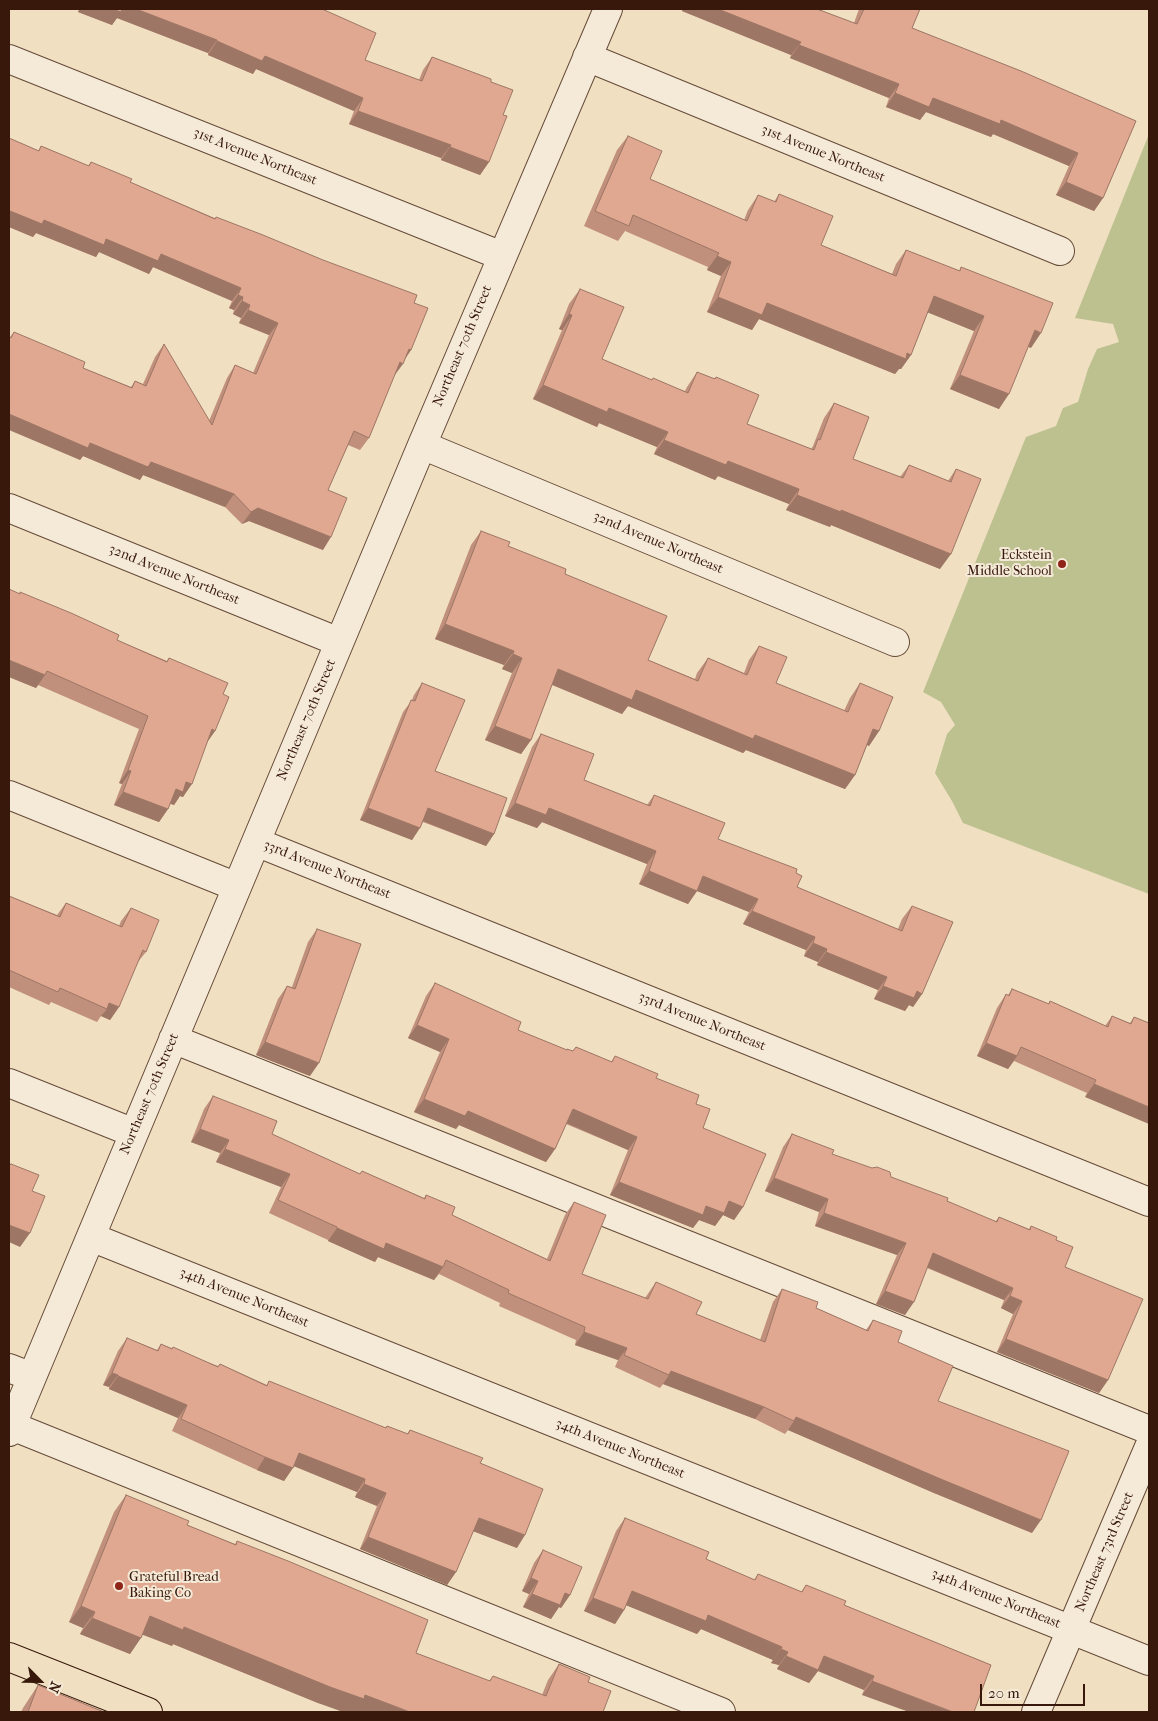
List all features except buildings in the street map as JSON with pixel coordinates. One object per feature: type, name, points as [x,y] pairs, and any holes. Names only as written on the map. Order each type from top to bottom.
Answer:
[{"type":"main road","points":[[9,1657],[148,1712]]},
{"type":"street","name":"Northeast 70th Street","points":[[10,1429],[20,1373],[90,1236],[134,1134],[422,445],[608,9]]},
{"type":"street","name":"31st Avenue Northeast","points":[[587,57],[1060,251]]},
{"type":"street","name":"31st Avenue Northeast","points":[[9,59],[502,256]]},
{"type":"street","name":"32nd Avenue Northeast","points":[[422,445],[895,642]]},
{"type":"street","name":"32nd Avenue Northeast","points":[[9,508],[339,642]]},
{"type":"street","points":[[9,795],[237,887]]},
{"type":"street","name":"33rd Avenue Northeast","points":[[256,842],[1149,1202]]},
{"type":"street","points":[[173,1039],[1149,1430]]},
{"type":"street","points":[[9,1083],[134,1134]]},
{"type":"street","name":"34th Avenue Northeast","points":[[90,1236],[1149,1661]]},
{"type":"street","points":[[10,1429],[721,1712]]},
{"type":"street","name":"Northeast 73rd Street","points":[[1036,1712],[1149,1446]]},
{"type":"green space","name":"Eckstein Middle School","points":[[1149,134],[1149,894],[963,823],[935,773],[947,734],[955,725],[941,702],[923,692],[1026,437],[1056,426],[1063,408],[1078,402],[1088,369],[1097,349],[1119,342],[1113,324],[1075,318]]},
{"type":"place","name":"Eckstein Middle School","points":[[1062,564]]},
{"type":"place","name":"Grateful Bread Baking Co","points":[[119,1586]]}]
